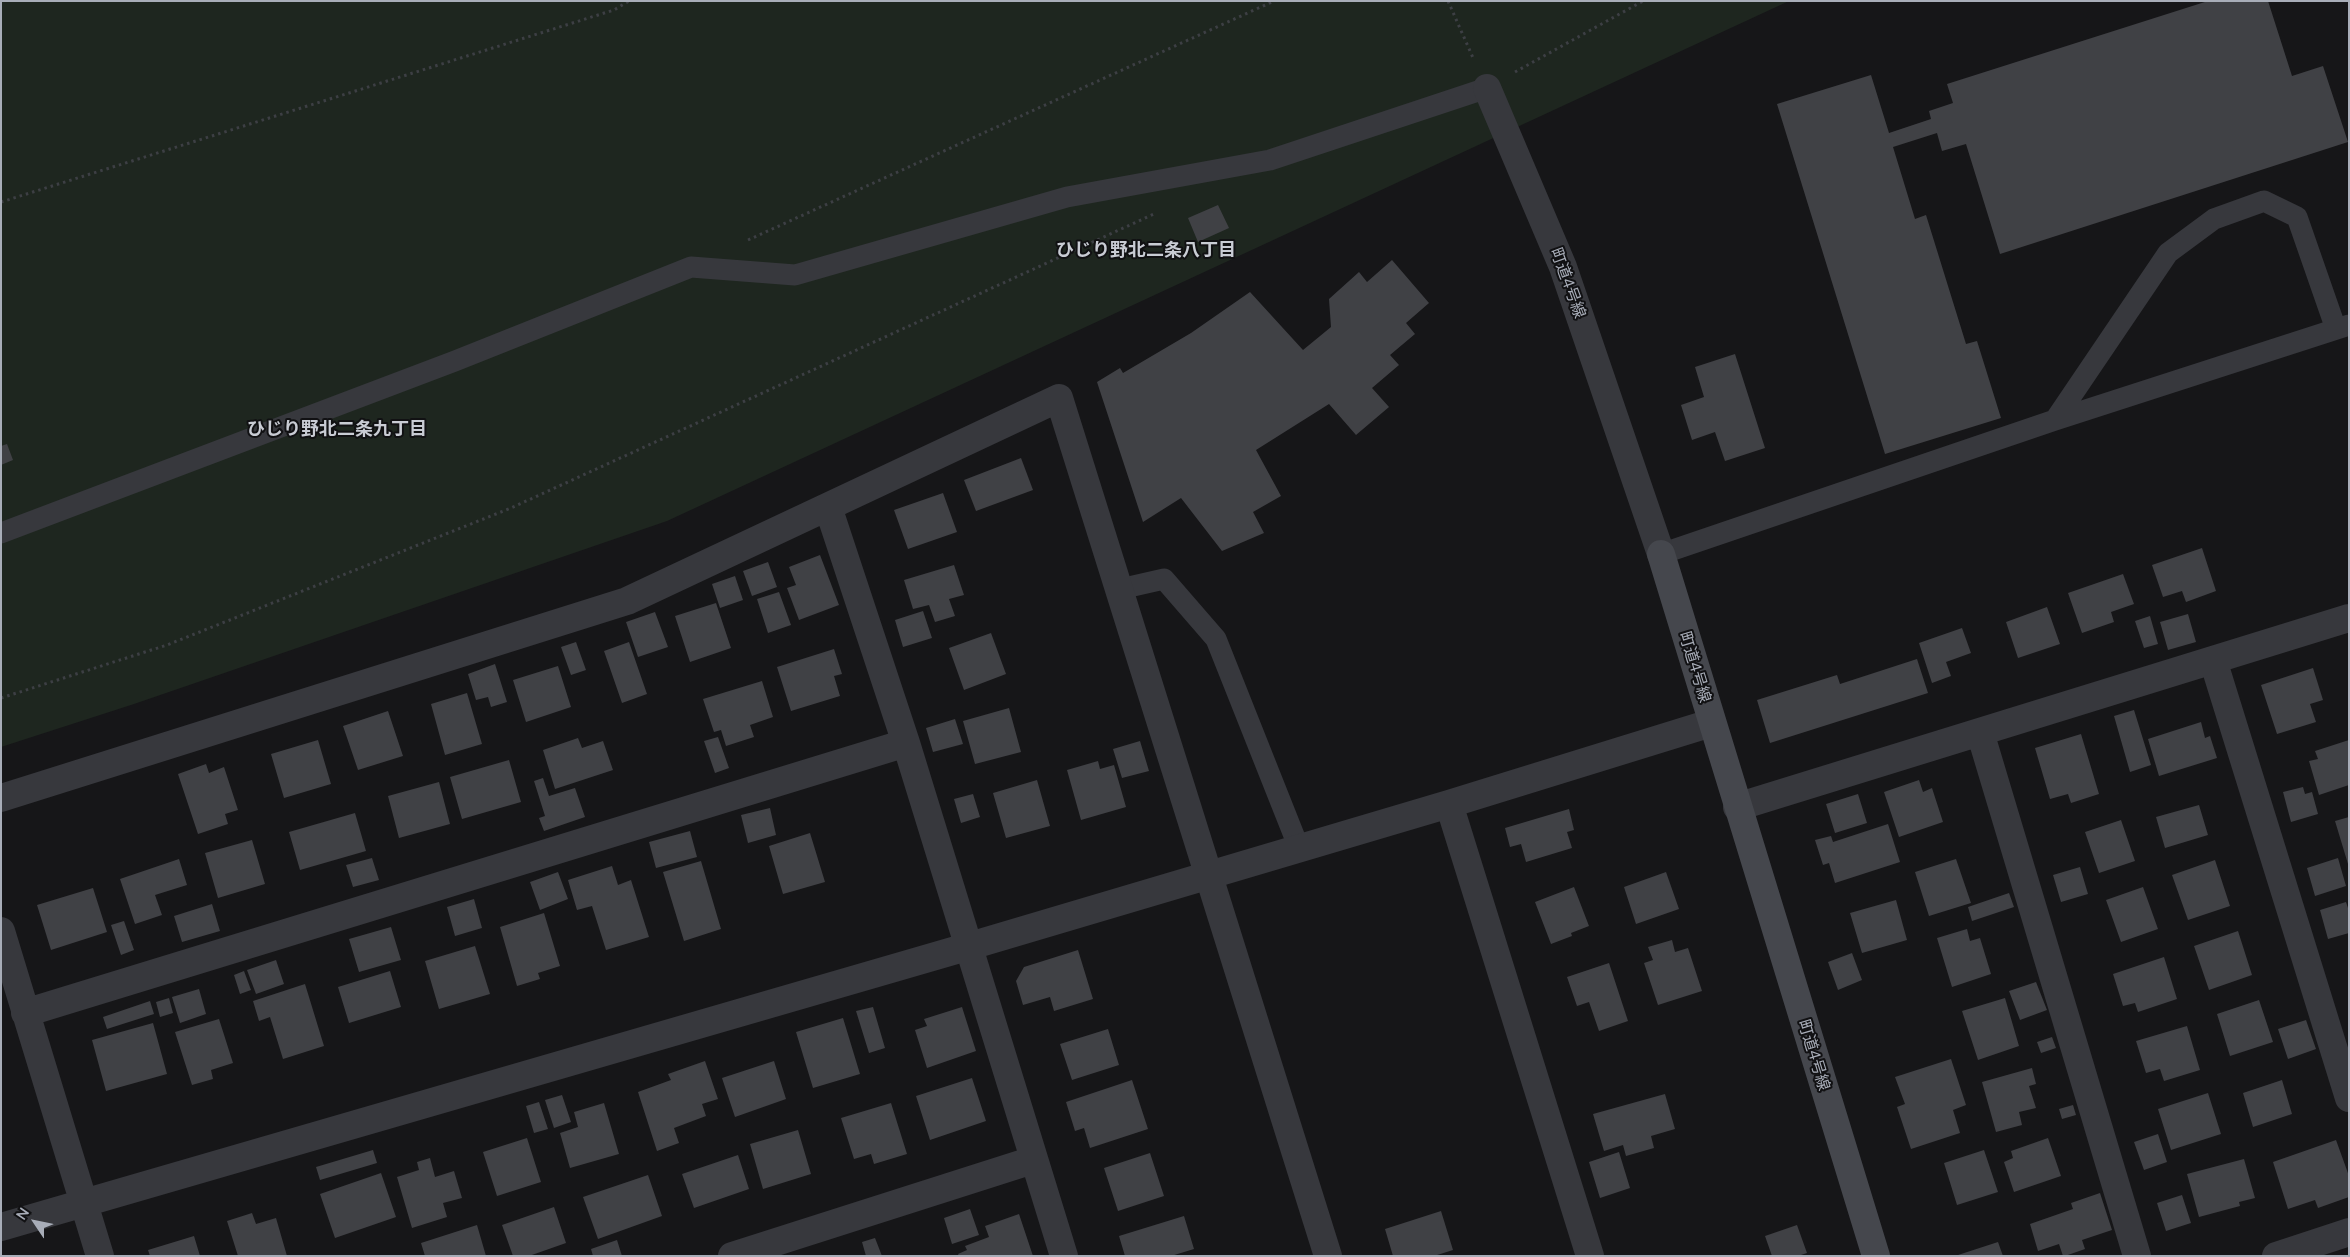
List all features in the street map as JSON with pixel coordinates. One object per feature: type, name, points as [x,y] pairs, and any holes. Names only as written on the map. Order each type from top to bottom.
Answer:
[{"type":"street","name":"町道4号線","points":[[1487,88],[1563,267],[1661,554],[1711,723],[1876,1256]]},
{"type":"street","points":[[1,798],[627,601],[1059,398],[1328,1256]]},
{"type":"street","points":[[828,507],[906,743],[970,946],[1033,1160],[1064,1256]]},
{"type":"street","points":[[1737,807],[2349,618]]},
{"type":"street","points":[[2213,660],[2349,1098]]},
{"type":"street","points":[[1,1227],[970,946],[1449,804],[1711,723]]},
{"type":"street","points":[[1980,732],[2137,1256]]},
{"type":"street","points":[[25,1013],[906,743]]},
{"type":"street","points":[[1449,804],[1590,1256]]},
{"type":"street","points":[[1,931],[100,1256]]},
{"type":"street","points":[[732,1256],[1033,1160]]},
{"type":"street","points":[[2276,1256],[2349,1232]]},
{"type":"lane","points":[[1,533],[456,361],[691,267],[795,275],[1067,197],[1270,160],[1487,88]]},
{"type":"lane","points":[[1661,554],[2055,420],[2342,327],[2297,217],[2264,201],[2214,219],[2168,253],[2055,420]]},
{"type":"lane","points":[[1120,589],[1164,578],[1216,639],[1299,848]]},
{"type":"path","points":[[1,202],[449,63],[614,10],[629,1]]},
{"type":"path","points":[[743,242],[1274,1]]},
{"type":"path","points":[[1448,1],[1487,88],[1643,1]]},
{"type":"path","points":[[1,698],[167,645],[511,508],[1156,212]]},
{"type":"shaded area","points":[[1,1],[1789,1],[667,521],[134,704],[1,747]]},
{"type":"building","points":[[2208,1],[2268,1],[2292,76],[2323,66],[2348,142],[2000,254],[1966,144],[1942,151],[1937,133],[1893,147],[1915,219],[1926,215],[1966,344],[1977,341],[2001,418],[1885,454],[1777,104],[1871,75],[1889,133],[1931,119],[1929,111],[1953,103],[1947,84]]},
{"type":"building","points":[[1218,205],[1229,228],[1198,242],[1188,218]]},
{"type":"building","points":[[1392,260],[1429,303],[1406,323],[1415,334],[1390,355],[1399,365],[1372,388],[1389,407],[1356,435],[1329,404],[1256,450],[1281,496],[1253,512],[1264,533],[1222,551],[1181,498],[1143,522],[1097,382],[1120,368],[1123,373],[1191,333],[1250,292],[1303,350],[1331,327],[1329,299],[1359,272],[1367,282]]},
{"type":"building","points":[[1735,354],[1765,448],[1725,461],[1715,432],[1692,440],[1681,405],[1704,397],[1695,367]]},
{"type":"building","points":[[7,444],[13,460],[1,465],[1,446]]},
{"type":"building","points":[[1021,458],[1033,490],[976,511],[964,480]]},
{"type":"building","points":[[943,493],[957,532],[908,549],[894,510]]},
{"type":"building","points":[[2202,548],[2216,591],[2186,602],[2182,591],[2163,597],[2152,565]]},
{"type":"building","points":[[820,555],[839,605],[799,620],[787,588],[796,585],[789,567]]},
{"type":"building","points":[[768,562],[777,587],[752,596],[743,571]]},
{"type":"building","points":[[954,565],[964,595],[949,599],[955,616],[935,622],[929,605],[913,609],[904,580]]},
{"type":"building","points":[[2123,574],[2134,604],[2111,612],[2114,622],[2082,633],[2068,593]]},
{"type":"building","points":[[735,576],[743,600],[720,608],[712,584]]},
{"type":"building","points":[[779,592],[791,625],[768,633],[757,599]]},
{"type":"building","points":[[716,603],[731,648],[690,662],[675,616]]},
{"type":"building","points":[[2047,607],[2060,644],[2018,658],[2006,622]]},
{"type":"building","points":[[923,611],[932,638],[903,647],[895,620]]},
{"type":"building","points":[[655,612],[668,647],[638,657],[626,622]]},
{"type":"building","points":[[2188,614],[2196,642],[2168,650],[2160,622]]},
{"type":"building","points":[[2150,616],[2158,644],[2144,648],[2135,621]]},
{"type":"building","points":[[1962,628],[1971,653],[1946,662],[1951,676],[1932,683],[1919,643]]},
{"type":"building","points":[[991,633],[1006,674],[964,690],[949,648]]},
{"type":"building","points":[[576,642],[586,670],[571,675],[561,647]]},
{"type":"building","points":[[629,642],[647,694],[622,703],[604,651]]},
{"type":"building","points":[[834,649],[842,674],[834,676],[840,696],[791,711],[777,667]]},
{"type":"building","points":[[1917,659],[1928,693],[1770,743],[1757,700],[1837,675],[1840,684]]},
{"type":"building","points":[[495,664],[507,702],[491,707],[488,697],[476,700],[468,674]]},
{"type":"building","points":[[558,666],[571,707],[526,722],[513,680]]},
{"type":"building","points":[[2313,668],[2323,700],[2310,704],[2316,722],[2277,734],[2261,685]]},
{"type":"building","points":[[762,681],[773,717],[750,725],[754,737],[726,746],[721,730],[714,732],[703,699]]},
{"type":"building","points":[[467,693],[482,744],[445,755],[431,704]]},
{"type":"building","points":[[1009,708],[1021,752],[975,764],[963,721]]},
{"type":"building","points":[[2134,710],[2151,765],[2130,772],[2114,716]]},
{"type":"building","points":[[388,711],[403,756],[358,770],[343,726]]},
{"type":"building","points":[[955,719],[963,744],[933,752],[926,728]]},
{"type":"building","points":[[2201,722],[2205,738],[2210,736],[2217,758],[2159,776],[2148,739]]},
{"type":"building","points":[[2081,734],[2099,794],[2071,803],[2068,794],[2050,799],[2035,748]]},
{"type":"building","points":[[718,737],[729,768],[715,773],[704,741]]},
{"type":"building","points":[[578,738],[582,748],[603,741],[613,770],[555,789],[543,750]]},
{"type":"building","points":[[318,740],[331,784],[284,798],[271,754]]},
{"type":"building","points":[[2349,740],[2349,785],[2319,795],[2309,761],[2318,759],[2315,751]]},
{"type":"building","points":[[1140,741],[1149,771],[1122,778],[1113,749]]},
{"type":"building","points":[[509,760],[521,802],[462,819],[450,777]]},
{"type":"building","points":[[1098,761],[1100,769],[1114,765],[1126,807],[1081,820],[1067,770]]},
{"type":"building","points":[[206,764],[209,773],[224,767],[238,810],[225,814],[228,824],[198,834],[178,774]]},
{"type":"building","points":[[543,778],[549,796],[575,788],[585,817],[544,831],[539,818],[545,816],[534,781]]},
{"type":"building","points":[[1037,780],[1050,826],[1006,838],[993,793]]},
{"type":"building","points":[[1919,780],[1923,792],[1932,788],[1943,822],[1899,837],[1884,792]]},
{"type":"building","points":[[439,782],[450,824],[399,838],[388,796]]},
{"type":"building","points":[[2303,787],[2305,794],[2312,792],[2318,814],[2291,822],[2283,792]]},
{"type":"building","points":[[973,794],[980,817],[961,823],[954,799]]},
{"type":"building","points":[[1858,794],[1867,823],[1835,833],[1826,804]]},
{"type":"building","points":[[2199,805],[2208,835],[2165,848],[2156,817]]},
{"type":"building","points":[[770,808],[776,835],[748,843],[741,815]]},
{"type":"building","points":[[1569,809],[1574,830],[1567,832],[1572,848],[1526,862],[1521,844],[1510,847],[1505,828]]},
{"type":"building","points":[[355,813],[366,851],[300,870],[289,832]]},
{"type":"building","points":[[2349,817],[2349,864],[2348,864],[2335,821]]},
{"type":"building","points":[[2121,820],[2135,861],[2099,873],[2085,832]]},
{"type":"building","points":[[1888,824],[1900,862],[1835,883],[1829,863],[1823,865],[1815,840],[1831,836],[1833,842]]},
{"type":"building","points":[[690,831],[697,857],[656,868],[649,842]]},
{"type":"building","points":[[810,833],[825,882],[783,894],[769,846]]},
{"type":"building","points":[[252,840],[265,884],[218,898],[205,853]]},
{"type":"building","points":[[372,858],[379,880],[353,887],[346,865]]},
{"type":"building","points":[[2338,858],[2346,886],[2315,896],[2307,868]]},
{"type":"building","points":[[179,859],[187,885],[155,895],[162,915],[135,924],[120,879]]},
{"type":"building","points":[[1956,859],[1971,903],[1929,916],[1915,872]]},
{"type":"building","points":[[2215,860],[2230,906],[2188,920],[2172,875]]},
{"type":"building","points":[[701,861],[721,929],[684,941],[663,872]]},
{"type":"building","points":[[612,866],[618,885],[631,880],[649,937],[606,950],[592,906],[577,910],[568,880]]},
{"type":"building","points":[[2080,867],[2088,894],[2061,902],[2053,875]]},
{"type":"building","points":[[558,872],[568,899],[540,910],[530,882]]},
{"type":"building","points":[[1666,872],[1679,909],[1636,924],[1624,887]]},
{"type":"building","points":[[1574,887],[1589,926],[1571,933],[1572,936],[1551,944],[1535,902]]},
{"type":"building","points":[[2143,887],[2158,929],[2121,942],[2106,900]]},
{"type":"building","points":[[93,888],[107,932],[51,950],[37,905]]},
{"type":"building","points":[[2009,893],[2014,907],[1972,921],[1968,907]]},
{"type":"building","points":[[474,899],[482,928],[455,936],[447,907]]},
{"type":"building","points":[[1896,900],[1907,940],[1862,953],[1850,913]]},
{"type":"building","points":[[2346,902],[2349,911],[2349,933],[2328,939],[2320,910]]},
{"type":"building","points":[[212,904],[220,931],[182,942],[174,916]]},
{"type":"building","points":[[544,913],[560,966],[538,973],[540,979],[517,986],[500,927]]},
{"type":"building","points":[[124,921],[134,950],[121,955],[111,925]]},
{"type":"building","points":[[391,927],[401,960],[359,972],[349,939]]},
{"type":"building","points":[[1967,929],[1970,941],[1980,938],[1991,974],[1952,987],[1937,938]]},
{"type":"building","points":[[2238,931],[2252,975],[2209,990],[2194,946]]},
{"type":"building","points":[[1672,940],[1675,952],[1688,948],[1702,991],[1658,1005],[1644,963],[1653,960],[1648,947]]},
{"type":"building","points":[[475,946],[490,994],[439,1009],[425,961]]},
{"type":"building","points":[[1078,950],[1093,999],[1054,1011],[1050,997],[1023,1005],[1016,981],[1024,967]]},
{"type":"building","points":[[1852,953],[1862,980],[1838,990],[1828,962]]},
{"type":"building","points":[[2164,957],[2177,999],[2138,1012],[2135,1003],[2123,1006],[2113,974]]},
{"type":"building","points":[[276,960],[284,984],[256,994],[247,970]]},
{"type":"building","points":[[1609,963],[1628,1021],[1599,1031],[1589,1002],[1577,1006],[1567,977]]},
{"type":"building","points":[[244,971],[251,990],[240,994],[234,975]]},
{"type":"building","points":[[390,971],[401,1007],[349,1023],[338,987]]},
{"type":"building","points":[[2036,982],[2047,1010],[2020,1020],[2009,991]]},
{"type":"building","points":[[305,984],[324,1046],[283,1059],[270,1017],[259,1021],[253,1001]]},
{"type":"building","points":[[199,989],[206,1014],[180,1023],[172,997]]},
{"type":"building","points":[[169,998],[173,1013],[160,1017],[156,1002]]},
{"type":"building","points":[[2005,998],[2019,1046],[1978,1060],[1962,1011]]},
{"type":"building","points":[[2259,1000],[2273,1042],[2230,1056],[2217,1014]]},
{"type":"building","points":[[150,1001],[154,1014],[107,1029],[103,1017]]},
{"type":"building","points":[[873,1007],[885,1048],[869,1053],[856,1011]]},
{"type":"building","points":[[962,1007],[976,1051],[927,1068],[915,1030],[927,1026],[924,1019]]},
{"type":"building","points":[[843,1018],[860,1074],[813,1088],[796,1032]]},
{"type":"building","points":[[219,1019],[233,1063],[211,1070],[213,1079],[192,1085],[175,1032]]},
{"type":"building","points":[[2306,1020],[2316,1049],[2288,1059],[2278,1029]]},
{"type":"building","points":[[153,1023],[167,1074],[106,1091],[92,1040]]},
{"type":"building","points":[[2187,1026],[2200,1070],[2164,1081],[2160,1069],[2146,1073],[2136,1041]]},
{"type":"building","points":[[1108,1029],[1119,1065],[1072,1080],[1060,1044]]},
{"type":"building","points":[[2052,1037],[2056,1048],[2041,1053],[2037,1042]]},
{"type":"building","points":[[1951,1059],[1966,1105],[1953,1110],[1960,1133],[1911,1149],[1897,1107],[1905,1104],[1895,1077]]},
{"type":"building","points":[[705,1061],[718,1099],[702,1104],[706,1116],[674,1128],[679,1143],[657,1151],[638,1092],[671,1080],[668,1074]]},
{"type":"building","points":[[774,1061],[786,1099],[735,1117],[722,1078]]},
{"type":"building","points":[[2032,1068],[2036,1084],[2029,1086],[2036,1108],[2019,1112],[2022,1125],[1996,1132],[1982,1082]]},
{"type":"building","points":[[972,1078],[986,1121],[930,1140],[916,1096]]},
{"type":"building","points":[[1132,1080],[1148,1129],[1090,1148],[1084,1128],[1075,1131],[1066,1102]]},
{"type":"building","points":[[2282,1080],[2292,1114],[2253,1127],[2243,1093]]},
{"type":"building","points":[[2208,1093],[2221,1134],[2171,1150],[2158,1109]]},
{"type":"building","points":[[1665,1094],[1675,1129],[1651,1136],[1654,1148],[1626,1156],[1623,1145],[1604,1151],[1593,1114]]},
{"type":"building","points":[[562,1095],[571,1122],[554,1128],[545,1100]]},
{"type":"building","points":[[539,1102],[548,1129],[534,1133],[526,1106]]},
{"type":"building","points":[[604,1103],[619,1154],[570,1168],[560,1133],[578,1127],[574,1112]]},
{"type":"building","points":[[891,1103],[907,1154],[874,1164],[871,1154],[854,1159],[841,1118]]},
{"type":"building","points":[[2073,1105],[2076,1115],[2062,1119],[2059,1109]]},
{"type":"building","points":[[798,1130],[811,1174],[763,1189],[750,1144]]},
{"type":"building","points":[[2158,1134],[2167,1162],[2144,1170],[2134,1142]]},
{"type":"building","points":[[527,1138],[541,1182],[497,1196],[483,1152]]},
{"type":"building","points":[[2048,1138],[2061,1176],[2014,1192],[2004,1162],[2013,1158],[2011,1151]]},
{"type":"building","points":[[2336,1140],[2349,1176],[2349,1197],[2318,1208],[2315,1200],[2288,1209],[2273,1162]]},
{"type":"building","points":[[373,1150],[377,1163],[320,1180],[316,1167]]},
{"type":"building","points":[[1984,1150],[1998,1192],[1957,1205],[1944,1163]]},
{"type":"building","points":[[1619,1152],[1630,1188],[1600,1198],[1589,1162]]},
{"type":"building","points":[[1150,1153],[1164,1196],[1118,1211],[1104,1168]]},
{"type":"building","points":[[738,1155],[749,1189],[694,1208],[682,1174]]},
{"type":"building","points":[[430,1158],[435,1177],[454,1171],[462,1198],[443,1203],[447,1217],[412,1228],[397,1177],[419,1170],[417,1162]]},
{"type":"building","points":[[2244,1159],[2255,1198],[2239,1202],[2240,1206],[2199,1217],[2187,1174]]},
{"type":"building","points":[[381,1173],[396,1217],[335,1238],[320,1194]]},
{"type":"building","points":[[648,1175],[662,1216],[598,1239],[583,1197]]},
{"type":"building","points":[[2100,1193],[2112,1230],[2082,1240],[2085,1249],[2065,1256],[2063,1256],[2059,1244],[2038,1251],[2030,1224],[2073,1209],[2071,1203]]},
{"type":"building","points":[[2182,1195],[2191,1223],[2166,1231],[2157,1203]]},
{"type":"building","points":[[554,1207],[566,1243],[529,1256],[513,1256],[502,1225]]},
{"type":"building","points":[[970,1209],[979,1235],[952,1244],[944,1218]]},
{"type":"building","points":[[1441,1211],[1453,1250],[1434,1256],[1393,1256],[1385,1229]]},
{"type":"building","points":[[252,1213],[256,1224],[276,1218],[287,1256],[238,1256],[227,1221]]},
{"type":"building","points":[[1019,1214],[1033,1256],[959,1256],[958,1254],[967,1250],[965,1246],[989,1237],[985,1226]]},
{"type":"building","points":[[1184,1216],[1194,1249],[1171,1256],[1125,1256],[1119,1236]]},
{"type":"building","points":[[477,1225],[486,1256],[425,1256],[421,1243]]},
{"type":"building","points":[[1797,1225],[1807,1253],[1798,1256],[1772,1256],[1765,1236]]},
{"type":"building","points":[[194,1236],[200,1256],[150,1256],[148,1250]]},
{"type":"building","points":[[875,1238],[882,1256],[866,1256],[862,1242]]},
{"type":"building","points":[[617,1240],[622,1256],[593,1256],[591,1249]]},
{"type":"building","points":[[1998,1242],[2003,1256],[1958,1256],[1958,1255]]},
{"type":"district","name":"ひじり野北二条八丁目","points":[[1146,250]]},
{"type":"district","name":"ひじり野北二条九丁目","points":[[337,429]]}]
